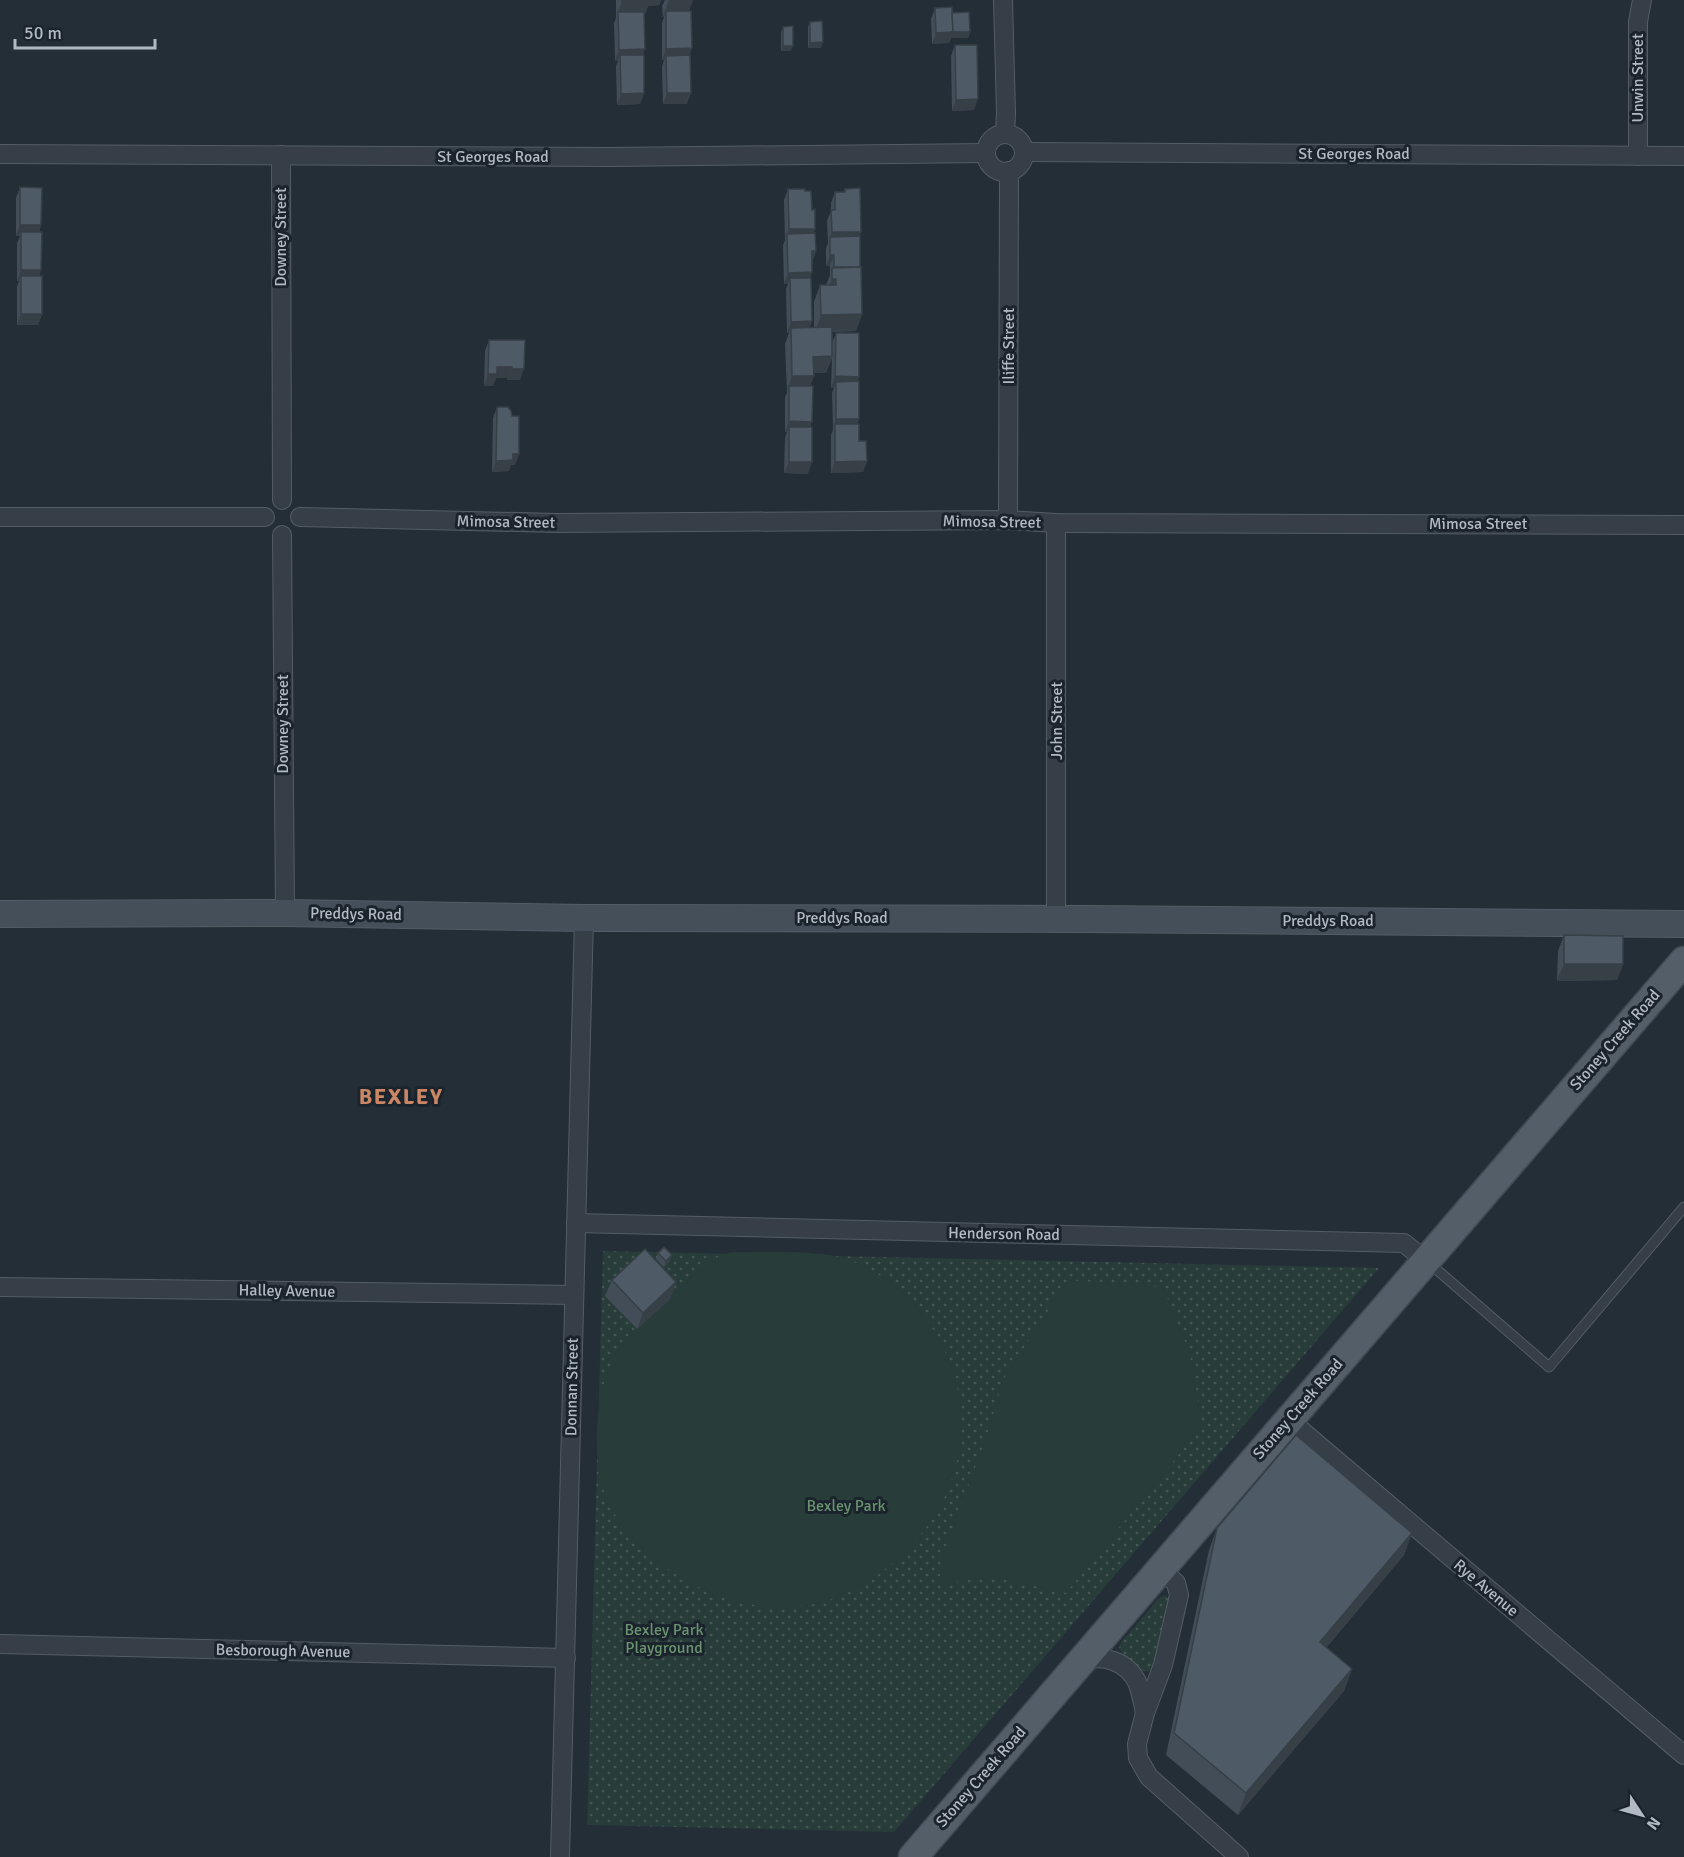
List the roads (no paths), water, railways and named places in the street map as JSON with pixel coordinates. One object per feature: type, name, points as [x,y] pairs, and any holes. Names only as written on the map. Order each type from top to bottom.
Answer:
[{"type":"main road","name":"Preddys Road","points":[[0,914],[1684,924]]},
{"type":"main road","name":"Stoney Creek Road","points":[[913,1857],[1684,961]]},
{"type":"street","points":[[1003,0],[1005,134]]},
{"type":"street","name":"Unwin Street","points":[[1638,156],[1638,22],[1642,0]]},
{"type":"street","points":[[999,134],[1005,134],[1016,137],[1024,152],[1020,164],[1009,171],[993,168],[986,153],[990,141],[999,134]]},
{"type":"street","name":"St Georges Road","points":[[1024,152],[1684,156]]},
{"type":"street","name":"St Georges Road","points":[[0,154],[609,158],[986,153]]},
{"type":"street","name":"Downey Street","points":[[281,155],[282,500]]},
{"type":"street","name":"Iliffe Street","points":[[1008,520],[1009,171]]},
{"type":"street","points":[[282,500],[295,505],[300,517],[296,529],[289,534],[282,535],[271,531],[265,517],[270,505],[282,500]]},
{"type":"street","points":[[0,517],[265,517]]},
{"type":"street","name":"Mimosa Street","points":[[300,517],[557,523],[1008,520],[1056,523],[1684,525]]},
{"type":"street","name":"John Street","points":[[1056,523],[1056,919]]},
{"type":"street","name":"Downey Street","points":[[282,535],[285,914]]},
{"type":"street","name":"Donnan Street","points":[[560,1857],[584,918]]},
{"type":"street","name":"Henderson Road","points":[[576,1223],[1404,1243],[1426,1261]]},
{"type":"street","name":"Halley Avenue","points":[[0,1287],[574,1295]]},
{"type":"street","name":"Rye Avenue","points":[[1289,1420],[1684,1755]]},
{"type":"street","points":[[1160,1569],[1176,1583],[1179,1595],[1163,1665],[1145,1713],[1137,1751],[1139,1762],[1145,1772],[1239,1857]]},
{"type":"street","name":"Besborough Avenue","points":[[0,1644],[566,1658]]},
{"type":"street","points":[[1080,1662],[1100,1659],[1124,1666],[1137,1682],[1145,1713]]},
{"type":"lane","points":[[1426,1261],[1549,1366],[1684,1207]]},
{"type":"district","name":"BEXLEY","points":[[401,1096]]},
{"type":"park label","name":"Bexley Park","points":[[846,1506]]},
{"type":"park label","name":"Bexley Park Playground","points":[[664,1639]]}]
